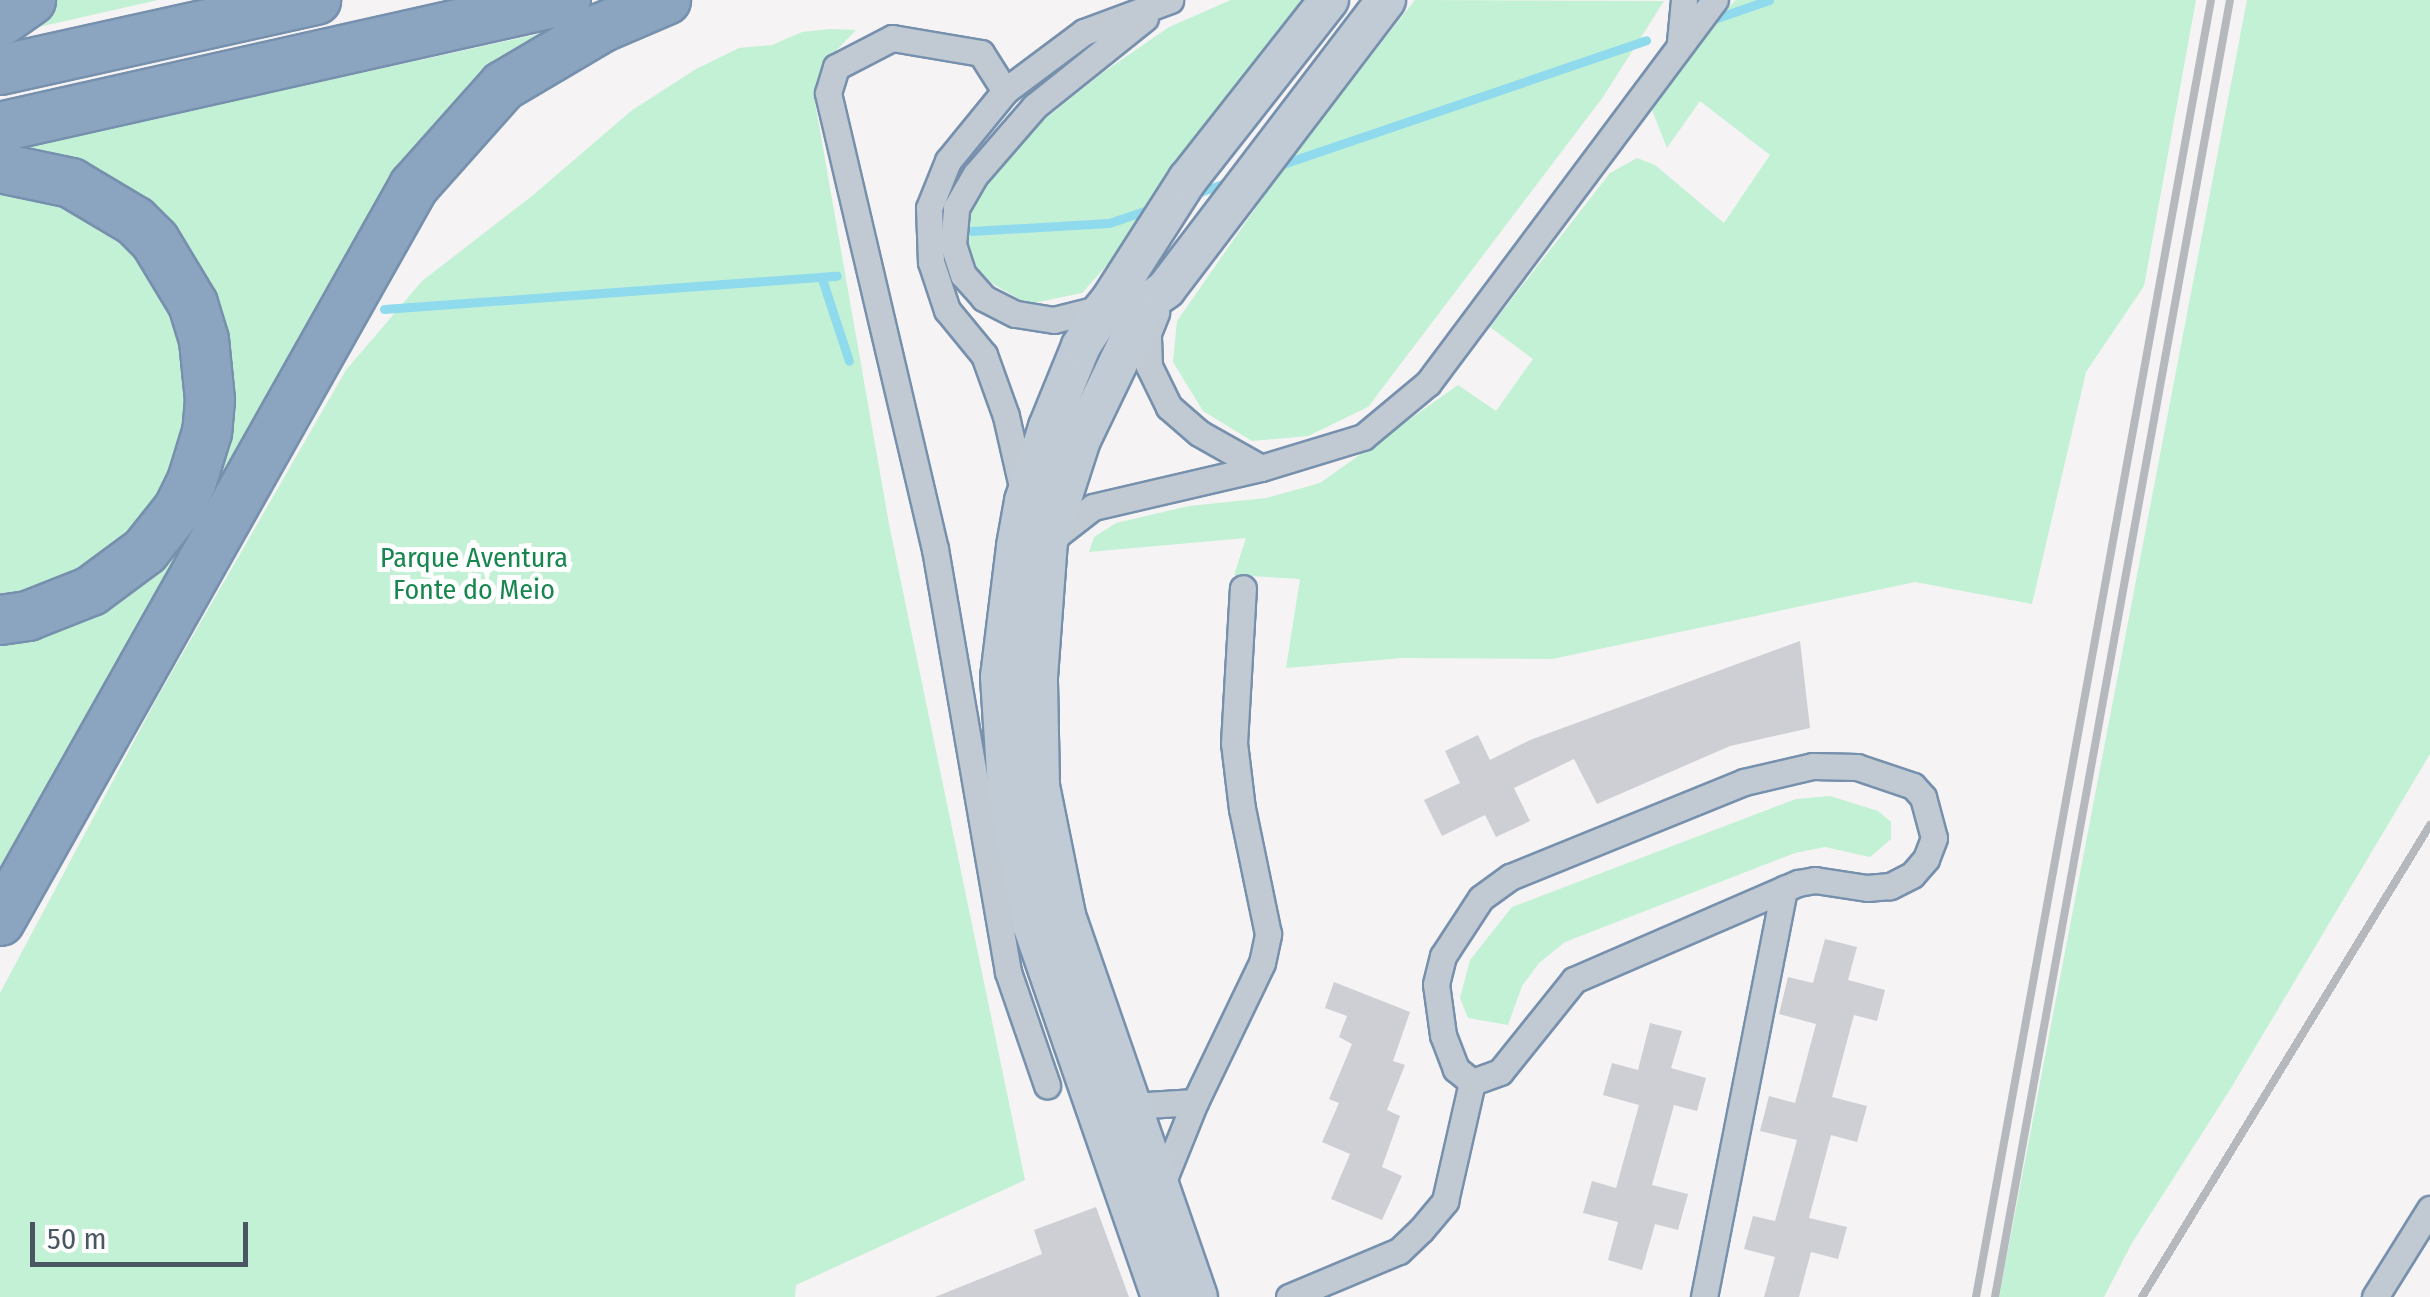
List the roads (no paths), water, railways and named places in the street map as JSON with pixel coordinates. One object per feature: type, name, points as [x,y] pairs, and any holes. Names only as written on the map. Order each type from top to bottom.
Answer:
[{"type":"highway","points":[[0,22],[30,0]]},
{"type":"highway","points":[[0,70],[316,0]]},
{"type":"highway","points":[[0,126],[566,0]]},
{"type":"highway","points":[[0,921],[414,186],[503,86],[601,28],[666,0]]},
{"type":"highway","points":[[0,168],[71,183],[135,221],[155,241],[193,304],[204,340],[210,400],[207,432],[192,481],[179,508],[145,551],[91,592],[28,616],[0,620]]},
{"type":"main road","points":[[1161,1297],[1032,925],[1007,788],[1000,678],[1024,500],[1081,346],[1125,271],[1188,178],[1329,0]]},
{"type":"main road","points":[[1198,1297],[1066,915],[1040,786],[1038,662],[1048,542],[1081,440],[1147,303],[1166,289],[1386,0]]},
{"type":"street","points":[[1680,42],[1684,0]]},
{"type":"street","points":[[1048,542],[1093,507],[1261,468],[1363,437],[1428,383],[1680,42],[1716,0]]},
{"type":"street","points":[[1125,271],[1093,310],[1054,320],[1015,314],[984,298],[963,275],[954,245],[956,208],[976,174],[1035,106],[1165,3]]},
{"type":"street","points":[[1024,500],[1006,416],[984,354],[947,310],[932,262],[929,208],[948,161],[1005,92],[1084,32],[1165,3]]},
{"type":"street","points":[[1005,92],[981,53],[892,38],[836,67],[828,93],[936,549],[1008,972],[1047,1085]]},
{"type":"street","points":[[1166,289],[1148,333],[1149,366],[1170,407],[1199,433],[1261,468]]},
{"type":"street","points":[[1161,1186],[1194,1102],[1262,963],[1268,934],[1242,809],[1234,743],[1243,588]]},
{"type":"street","points":[[1813,766],[1857,766],[1893,777],[1923,796],[1934,838],[1926,859],[1912,874],[1890,886],[1866,888],[1816,880],[1784,889],[1574,980],[1500,1072],[1472,1082],[1456,1069],[1442,1035],[1436,984],[1444,956],[1461,924],[1481,898],[1510,877],[1744,782],[1813,766]]},
{"type":"street","points":[[1704,1297],[1784,889]]},
{"type":"street","points":[[1289,1297],[1400,1251],[1445,1201],[1472,1082]]},
{"type":"street","points":[[1131,1106],[1194,1102]]},
{"type":"street","points":[[2374,1297],[2430,1209]]},
{"type":"street","points":[[1354,1271],[1362,1297]]},
{"type":"waterway","points":[[1717,18],[1769,0]]},
{"type":"waterway","points":[[1274,167],[1646,40]]},
{"type":"waterway","points":[[1194,194],[1231,181]]},
{"type":"waterway","points":[[971,231],[1109,223],[1156,207]]},
{"type":"waterway","points":[[384,309],[837,276]]},
{"type":"waterway","points":[[822,279],[849,361]]},
{"type":"railway","points":[[1976,1297],[2211,0]]},
{"type":"railway","points":[[1995,1297],[2230,0]]},
{"type":"railway","points":[[2142,1297],[2430,825]]},
{"type":"park label","name":"Parque Aventura Fonte do Meio","points":[[474,574]]}]
